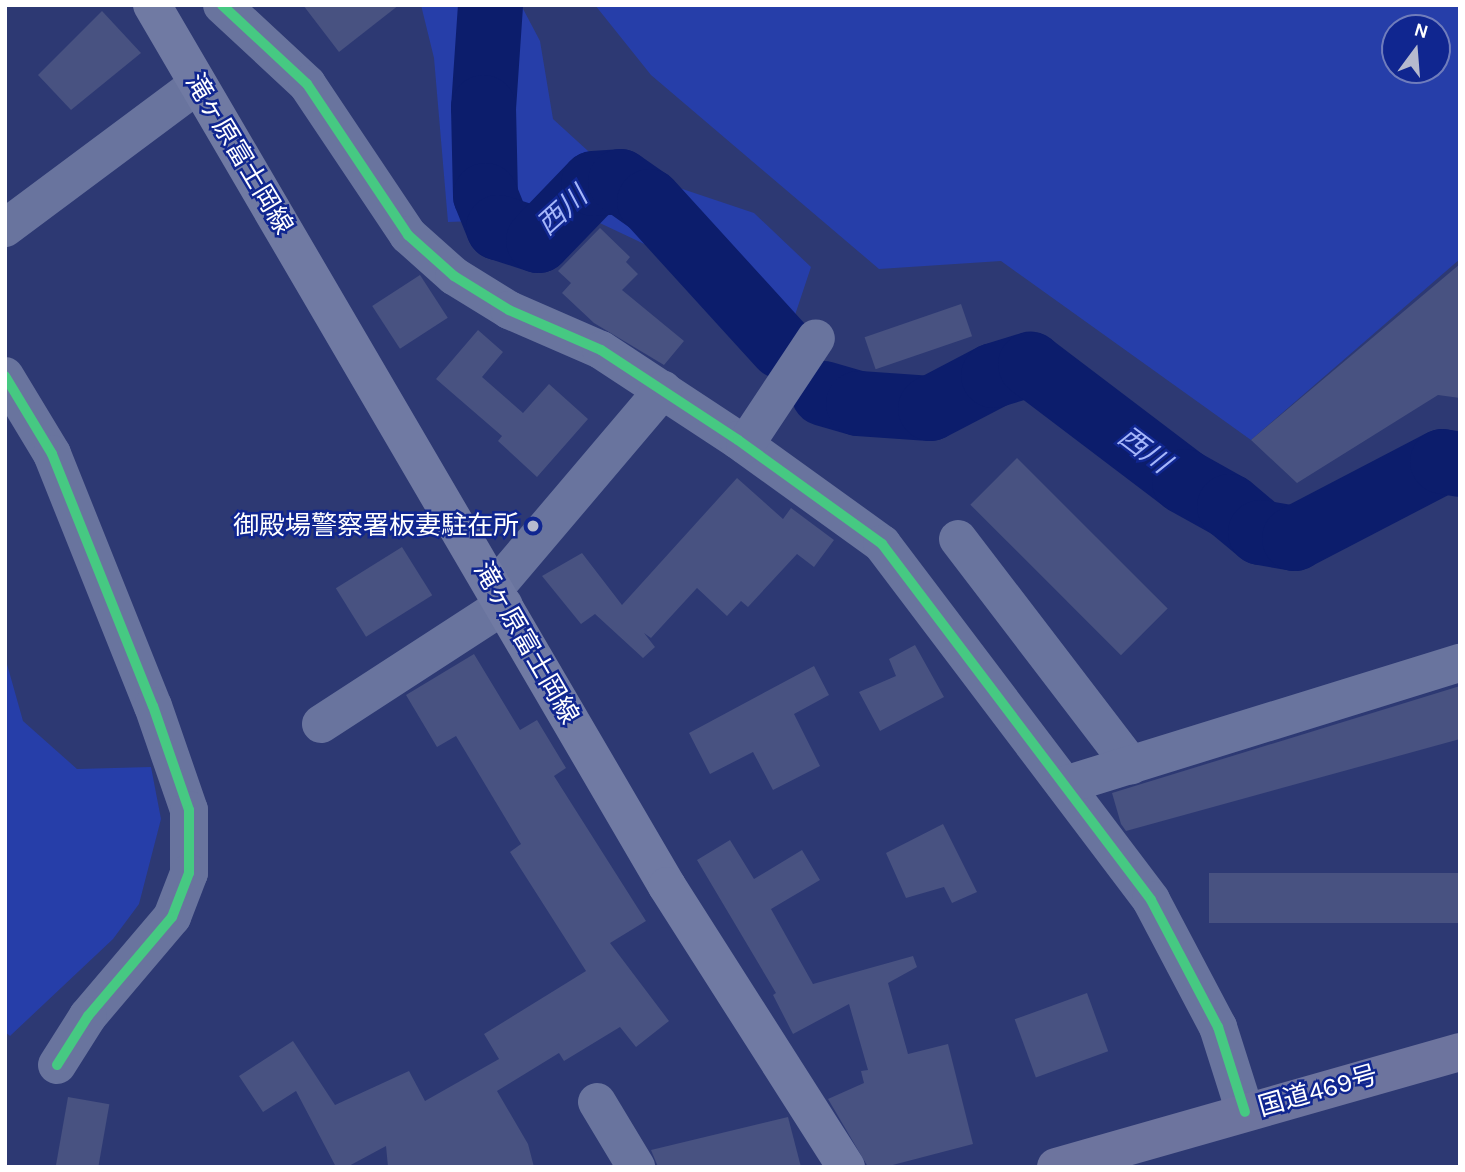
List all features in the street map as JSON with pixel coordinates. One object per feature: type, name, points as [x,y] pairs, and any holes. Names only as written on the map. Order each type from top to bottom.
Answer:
[{"type":"highway","name":"国道469号","points":[[1056,1167],[1460,1052]]},
{"type":"main road","name":"滝ヶ原富士岡線","points":[[152,5],[667,886],[846,1167]]},
{"type":"street","points":[[222,5],[307,84],[408,235],[445,268],[509,310],[601,350],[745,445],[882,544],[1151,900],[1218,1027],[1245,1112]]},
{"type":"street","points":[[5,228],[197,85]]},
{"type":"street","points":[[745,445],[816,338]]},
{"type":"street","points":[[5,376],[52,454],[153,706],[189,810],[189,873],[172,917],[88,1016],[57,1065]]},
{"type":"street","points":[[321,724],[500,597],[663,390]]},
{"type":"street","points":[[958,539],[1131,765]]},
{"type":"street","points":[[1065,785],[1460,663]]},
{"type":"street","points":[[597,1102],[636,1167]]},
{"type":"shaded area","points":[[421,5],[521,5],[540,41],[553,119],[599,161],[754,213],[811,267],[795,315],[587,217],[448,222],[434,58]]},
{"type":"shaded area","points":[[595,5],[1460,5],[1460,259],[1251,440],[1001,261],[879,269],[651,75]]},
{"type":"shaded area","points":[[5,657],[23,721],[77,769],[151,767],[161,819],[139,904],[113,939],[10,1036],[5,1032]]},
{"type":"building","points":[[303,5],[399,5],[339,52]]},
{"type":"building","points":[[102,11],[141,53],[71,110],[38,75]]},
{"type":"building","points":[[600,228],[630,257],[626,262],[638,274],[622,290],[684,341],[664,365],[594,323],[562,293],[571,283],[558,271]]},
{"type":"building","points":[[1460,264],[1460,398],[1438,395],[1297,483],[1251,440]]},
{"type":"building","points":[[420,275],[448,318],[400,349],[372,306]]},
{"type":"building","points":[[961,304],[972,336],[876,369],[865,337]]},
{"type":"building","points":[[478,330],[503,352],[482,377],[523,413],[549,384],[588,419],[537,477],[498,441],[502,436],[436,379]]},
{"type":"building","points":[[1017,458],[1168,609],[1121,655],[970,505]]},
{"type":"building","points":[[737,478],[783,519],[791,508],[834,540],[814,567],[797,554],[748,607],[741,601],[727,616],[697,588],[651,638],[644,633],[655,647],[643,658],[595,614],[581,624],[542,576],[582,553],[622,605]]},
{"type":"building","points":[[402,547],[432,595],[366,637],[336,588]]},
{"type":"building","points":[[915,645],[944,697],[880,731],[859,692],[896,676],[889,659]]},
{"type":"building","points":[[474,654],[520,730],[537,720],[566,768],[554,776],[646,921],[610,943],[669,1021],[636,1047],[620,1027],[564,1061],[559,1053],[497,1091],[528,1144],[534,1167],[388,1167],[386,1146],[347,1167],[336,1167],[296,1091],[263,1112],[239,1076],[293,1041],[335,1105],[409,1071],[425,1101],[499,1059],[484,1034],[586,971],[510,852],[521,844],[456,736],[437,747],[406,695]]},
{"type":"building","points":[[814,666],[829,695],[794,714],[820,766],[773,790],[753,752],[710,774],[689,733]]},
{"type":"building","points":[[1460,686],[1460,739],[1126,831],[1121,824],[1112,793]]},
{"type":"building","points":[[943,824],[977,892],[952,903],[944,887],[906,898],[886,853]]},
{"type":"building","points":[[730,840],[754,879],[802,850],[820,880],[771,909],[813,984],[913,956],[917,967],[888,983],[908,1054],[948,1044],[973,1144],[885,1167],[868,1167],[828,1099],[864,1083],[861,1071],[868,1070],[849,1004],[793,1034],[773,995],[776,993],[697,860]]},
{"type":"building","points":[[1209,873],[1460,873],[1460,923],[1209,923]]},
{"type":"building","points":[[1087,993],[1108,1051],[1036,1078],[1015,1019]]},
{"type":"building","points":[[68,1097],[109,1104],[98,1167],[56,1167]]},
{"type":"building","points":[[788,1117],[801,1167],[658,1167],[651,1150]]},
{"type":"waterway","name":"西川","points":[[490,5],[483,107],[485,195],[498,227],[538,240],[593,183],[620,181],[649,201],[781,346]]},
{"type":"waterway","name":"西川","points":[[823,393],[858,403],[930,408],[993,375],[1030,364],[1184,481],[1229,506],[1260,532],[1294,538],[1442,461],[1460,464]]},
{"type":"cycle path","points":[[222,5],[307,84],[408,235],[454,276],[509,310],[601,350],[738,440],[882,544],[1151,900],[1218,1027],[1245,1112]]},
{"type":"cycle path","points":[[5,376],[52,454],[153,706],[189,810],[189,873],[172,917],[88,1016],[57,1065]]},
{"type":"place","name":"御殿場警察署板妻駐在所","points":[[533,526]]}]
